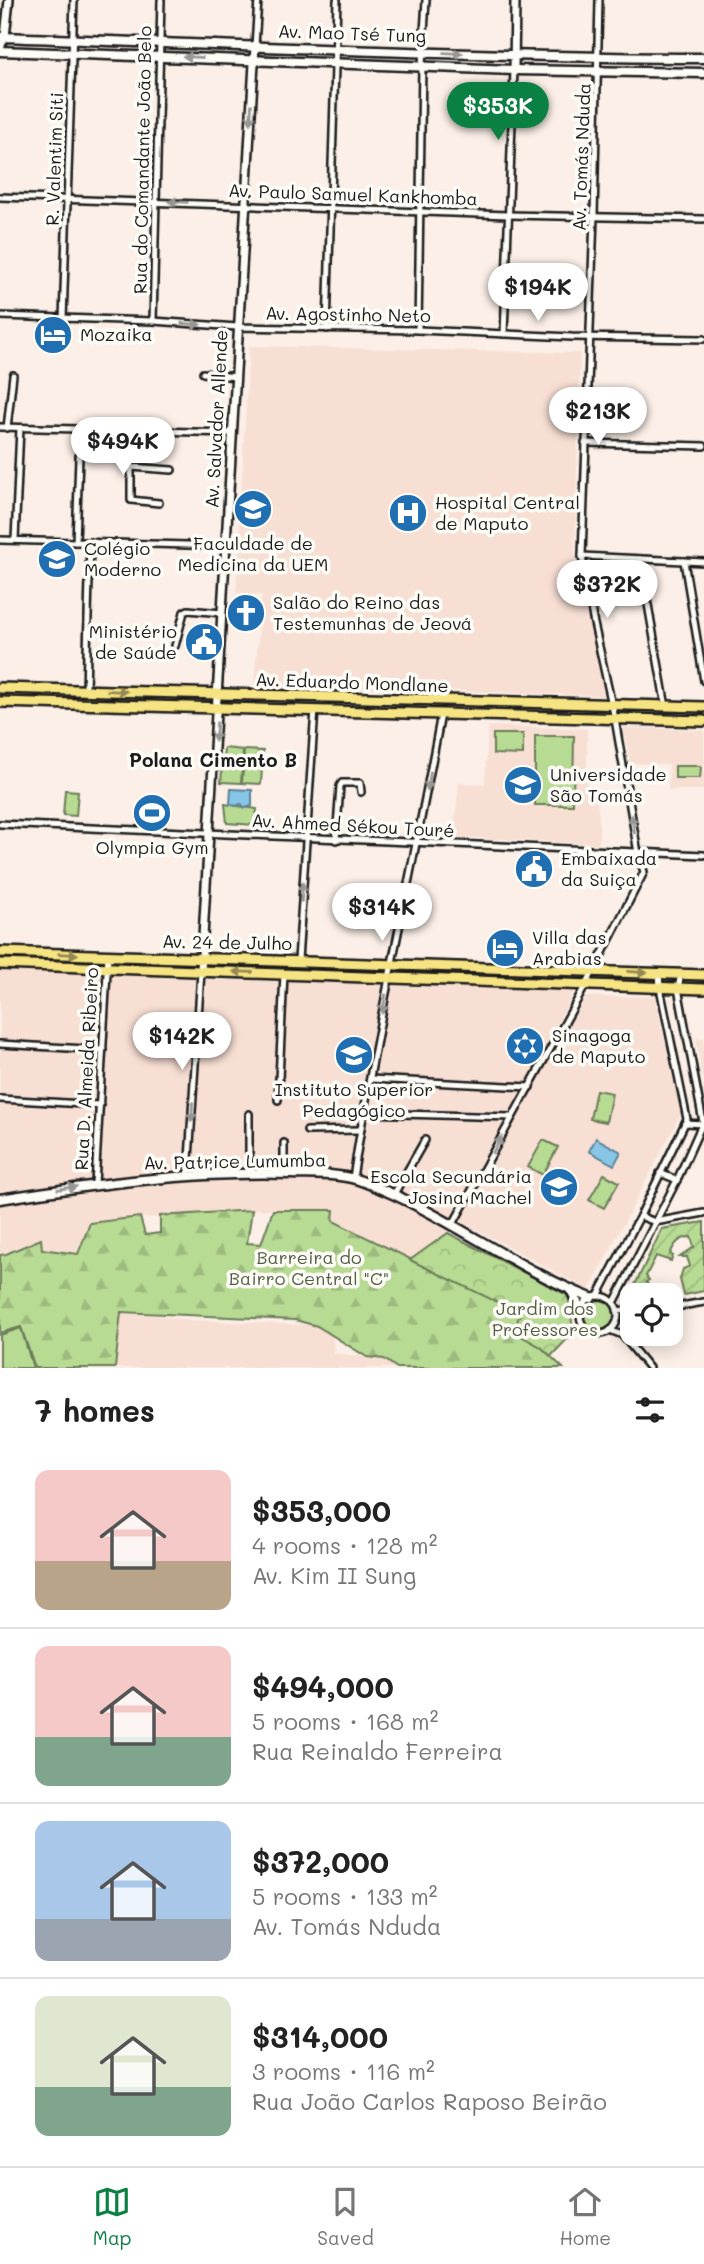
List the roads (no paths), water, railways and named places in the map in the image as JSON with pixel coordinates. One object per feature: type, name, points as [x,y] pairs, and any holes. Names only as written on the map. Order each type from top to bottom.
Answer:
[{"type":"main road","name":"Av. Mao Tsé Tung","points":[[3,37],[514,56],[704,58]]},
{"type":"main road","name":"Av. Mao Tsé Tung","points":[[0,49],[335,63],[704,73]]},
{"type":"main road","name":"Av. Eduardo Mondlane","points":[[0,688],[704,708]]},
{"type":"main road","name":"Av. Eduardo Mondlane","points":[[0,702],[704,721]]},
{"type":"main road","name":"Av. 24 de Julho","points":[[0,952],[704,975]]},
{"type":"main road","name":"Av. 24 de Julho","points":[[0,964],[660,988],[679,992]]},
{"type":"main road","points":[[679,992],[704,989]]},
{"type":"main road","name":"Av. Patrice Lumumba","points":[[0,1199],[95,1184],[188,1175],[284,1174],[353,1178],[394,1194],[571,1290],[594,1297]]},
{"type":"main road","points":[[571,1290],[581,1310]]},
{"type":"street","points":[[0,49],[9,0]]},
{"type":"street","name":"R. Valentim Siti","points":[[63,319],[74,0]]},
{"type":"street","name":"Rua do Comandante João Belo","points":[[153,321],[161,0]]},
{"type":"street","name":"Av. Salvador Allende","points":[[188,1175],[258,0]]},
{"type":"street","points":[[327,329],[337,0]]},
{"type":"street","points":[[418,330],[422,65],[426,0]]},
{"type":"street","points":[[503,334],[515,0]]},
{"type":"street","name":"Av. Tomás Nduda","points":[[452,1226],[594,970],[642,876],[643,868],[582,556],[599,70],[599,0]]},
{"type":"street","name":"Av. Paulo Samuel Kankhomba","points":[[0,197],[508,215],[704,219]]},
{"type":"street","name":"Av. Agostinho Neto","points":[[0,316],[237,327],[704,339]]},
{"type":"street","points":[[203,373],[234,377]]},
{"type":"street","points":[[13,375],[4,428],[232,433]]},
{"type":"street","points":[[15,540],[20,428]]},
{"type":"street","points":[[75,541],[80,429]]},
{"type":"street","points":[[133,430],[131,500],[159,503]]},
{"type":"street","points":[[585,443],[704,446]]},
{"type":"street","points":[[131,467],[172,470]]},
{"type":"street","points":[[0,540],[226,546]]},
{"type":"street","points":[[86,690],[90,542]]},
{"type":"street","points":[[582,556],[704,562]]},
{"type":"street","points":[[640,559],[666,707]]},
{"type":"street","points":[[684,562],[704,681]]},
{"type":"street","points":[[175,646],[184,612],[188,610],[222,613]]},
{"type":"street","points":[[298,960],[315,709]]},
{"type":"street","points":[[353,1178],[388,978],[418,843],[441,714]]},
{"type":"street","points":[[336,840],[340,786],[344,783],[360,783],[361,792]]},
{"type":"street","name":"Av. Ahmed Sékou Touré","points":[[0,824],[704,855]]},
{"type":"street","name":"Rua D. Almeida Ribeiro","points":[[95,1184],[107,956]]},
{"type":"street","points":[[620,1334],[610,1331],[600,1334],[588,1331],[581,1322],[581,1310],[583,1305],[594,1297],[641,1213],[687,1119],[659,973]]},
{"type":"street","points":[[278,1100],[284,974]]},
{"type":"street","points":[[614,1303],[703,1124],[679,992],[681,974]]},
{"type":"street","points":[[0,1044],[103,1050]]},
{"type":"street","points":[[370,1079],[530,1087]]},
{"type":"street","points":[[0,1098],[100,1105]]},
{"type":"street","points":[[363,1112],[512,1117]]},
{"type":"street","points":[[249,1114],[249,1174]]},
{"type":"street","points":[[685,1123],[703,1124]]},
{"type":"street","points":[[307,1131],[360,1130]]},
{"type":"street","points":[[394,1194],[425,1140]]},
{"type":"street","points":[[284,1143],[284,1174]]},
{"type":"street","points":[[660,1174],[677,1180]]},
{"type":"street","points":[[641,1213],[655,1222],[704,1213]]},
{"type":"street","points":[[594,1297],[607,1298],[614,1303],[620,1330]]},
{"type":"street","points":[[683,1306],[704,1302]]},
{"type":"street","points":[[610,1331],[617,1322]]},
{"type":"street","points":[[631,1346],[649,1368]]},
{"type":"water","points":[[231,789],[252,790],[252,806],[245,808],[241,804],[230,804]]},
{"type":"water","points":[[596,1138],[621,1152],[614,1165],[589,1151]]},
{"type":"place","name":"Mozaika","points":[[53,335]]},
{"type":"place","name":"Faculdade de Medicina da UEM","points":[[253,509]]},
{"type":"place","name":"Hospital Central de Maputo","points":[[408,513]]},
{"type":"place","name":"Colégio Moderno","points":[[57,559]]},
{"type":"place","name":"Salão do Reino das Testemunhas de Jeová","points":[[246,613]]},
{"type":"place","name":"Ministério de Saúde","points":[[204,642]]},
{"type":"place","name":"Universidade São Tomás","points":[[523,785]]},
{"type":"place","name":"Olympia Gym","points":[[152,813]]},
{"type":"place","name":"Embaixada da Suiça","points":[[534,869]]},
{"type":"place","name":"Villa das Arabias","points":[[505,948]]},
{"type":"place","name":"Sinagoga de Maputo","points":[[525,1046]]},
{"type":"place","name":"Instituto Superior Pedagógico","points":[[354,1055]]},
{"type":"place","name":"Escola Secundária Josina Machel","points":[[559,1187]]},
{"type":"district","name":"Polana Cimento B","points":[[213,760]]},
{"type":"park label","name":"Barreira do Bairro Central \"C\"","points":[[309,1268]]},
{"type":"park label","name":"Jardim dos Professores","points":[[545,1319]]}]
